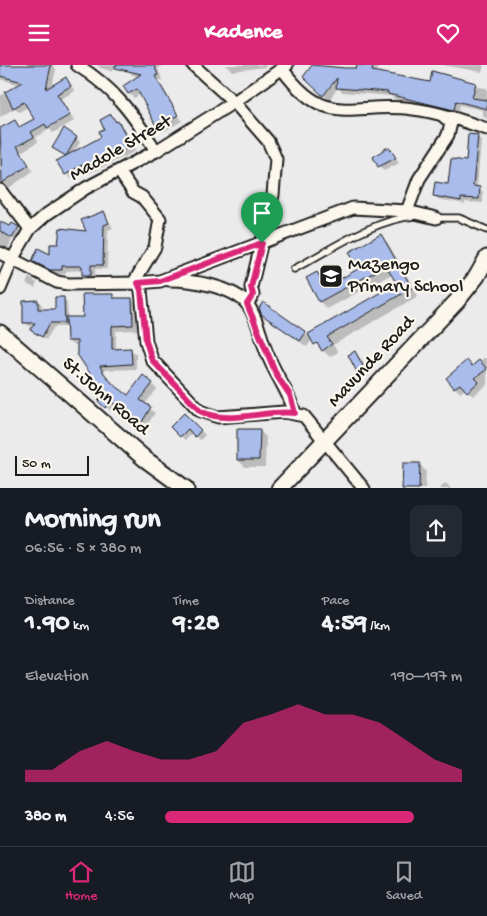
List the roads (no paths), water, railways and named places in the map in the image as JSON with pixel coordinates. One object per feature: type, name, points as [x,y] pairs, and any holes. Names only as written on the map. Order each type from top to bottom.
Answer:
[{"type":"street","points":[[77,65],[99,79],[120,98],[156,151]]},
{"type":"street","points":[[193,65],[234,102],[268,141],[276,159],[273,195],[251,287],[253,295],[247,304]]},
{"type":"street","points":[[285,67],[297,88],[318,104],[332,109],[413,109],[442,115],[487,129]]},
{"type":"street","name":"Madole Street","points":[[0,289],[13,258],[30,229],[65,201],[156,151],[234,102],[285,67]]},
{"type":"street","points":[[407,211],[419,179],[448,135],[451,123],[442,115]]},
{"type":"street","points":[[119,171],[133,192],[142,197],[160,219],[155,247],[136,282]]},
{"type":"street","points":[[0,190],[30,229]]},
{"type":"street","points":[[160,281],[353,209],[407,211],[436,218]]},
{"type":"street","points":[[0,253],[58,282],[68,284],[190,280],[226,290],[247,304],[274,369],[290,395],[295,413]]},
{"type":"street","name":"Mavunde Road","points":[[280,488],[457,301],[477,276],[487,258]]},
{"type":"street","points":[[136,282],[141,290],[146,341],[150,355],[158,368],[200,411],[218,417],[295,413],[304,416],[363,488]]},
{"type":"street","name":"St.John Road","points":[[0,333],[145,459],[185,488]]},
{"type":"lane","points":[[294,269],[370,228],[394,219],[414,216],[459,218],[487,230]]},
{"type":"place","name":"Mazengo Primary School","points":[[331,276]]}]
